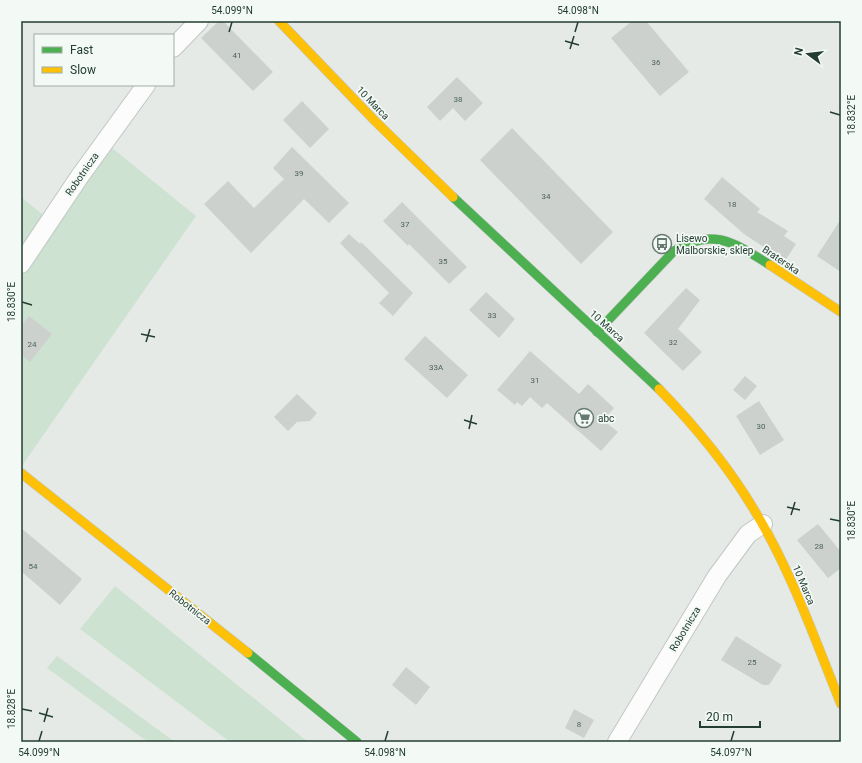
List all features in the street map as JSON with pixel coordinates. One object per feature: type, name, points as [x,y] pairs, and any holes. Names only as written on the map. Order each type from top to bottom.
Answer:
[{"type":"street","points":[[174,47],[199,21]]},
{"type":"street","name":"10 Marca","points":[[280,21],[387,134],[597,332],[653,381],[700,432],[740,486],[763,524],[789,577],[841,704]]},
{"type":"street","name":"Robotnicza","points":[[21,264],[80,176],[145,86]]},
{"type":"street","name":"Braterska","points":[[597,332],[680,246],[703,240],[728,240],[738,244],[841,312]]},
{"type":"street","name":"Robotnicza","points":[[21,473],[272,672],[357,742]]},
{"type":"street","name":"Robotnicza","points":[[617,742],[717,576],[748,534],[763,524]]},
{"type":"green space","points":[[101,139],[196,216],[21,467],[21,197],[46,217]]},
{"type":"green space","points":[[115,586],[308,742],[230,742],[80,629]]},
{"type":"green space","points":[[57,656],[175,742],[148,742],[47,668]]},
{"type":"building","points":[[219,21],[223,21],[273,72],[253,91],[201,38]]},
{"type":"building","points":[[632,21],[646,21],[689,72],[660,96],[611,38]]},
{"type":"building","points":[[457,77],[483,103],[465,121],[453,108],[440,121],[427,107]]},
{"type":"building","points":[[302,101],[329,129],[310,148],[283,120]]},
{"type":"building","points":[[512,128],[613,232],[581,264],[480,160]]},
{"type":"building","points":[[292,147],[349,203],[329,223],[304,199],[251,253],[204,204],[228,181],[254,208],[284,179],[273,168]]},
{"type":"building","points":[[722,177],[760,209],[757,212],[788,231],[784,236],[796,244],[785,261],[744,234],[704,199]]},
{"type":"building","points":[[402,202],[467,267],[449,284],[409,244],[408,246],[383,221]]},
{"type":"building","points":[[841,219],[841,272],[817,256]]},
{"type":"building","points":[[349,234],[360,244],[361,242],[413,293],[393,316],[379,303],[389,293],[340,243]]},
{"type":"building","points":[[686,288],[700,300],[678,329],[702,352],[683,371],[644,333]]},
{"type":"building","points":[[486,292],[515,319],[499,338],[469,310]]},
{"type":"building","points":[[29,316],[52,334],[30,362],[21,355],[21,326]]},
{"type":"building","points":[[425,336],[468,375],[447,398],[404,359]]},
{"type":"building","points":[[530,351],[579,394],[588,384],[614,408],[603,420],[618,432],[601,451],[547,403],[542,408],[530,397],[522,406],[517,402],[515,405],[497,390]]},
{"type":"building","points":[[745,376],[757,386],[745,400],[733,390]]},
{"type":"building","points":[[297,394],[317,413],[310,421],[297,422],[288,431],[274,417]]},
{"type":"building","points":[[759,401],[784,440],[760,455],[736,416]]},
{"type":"building","points":[[818,524],[841,552],[841,568],[828,578],[797,540]]},
{"type":"building","points":[[21,528],[82,579],[60,605],[21,571]]},
{"type":"building","points":[[736,636],[782,665],[769,685],[763,685],[721,660]]},
{"type":"building","points":[[406,667],[430,687],[416,705],[392,685]]},
{"type":"building","points":[[574,709],[594,720],[584,738],[565,728]]},
{"type":"traffic: fast","points":[[453,197],[659,389]]},
{"type":"traffic: fast","points":[[597,332],[674,251],[688,244],[701,240],[713,239],[724,241],[746,250],[770,265]]},
{"type":"traffic: fast","points":[[248,653],[357,742]]},
{"type":"traffic: slow","points":[[279,21],[375,121],[453,197]]},
{"type":"traffic: slow","points":[[770,265],[841,312]]},
{"type":"traffic: slow","points":[[659,389],[711,448],[735,480],[756,513],[792,583],[841,704]]},
{"type":"traffic: slow","points":[[21,473],[248,653]]},
{"type":"place","name":"Lisewo Malborskie, sklep","points":[[662,244]]},
{"type":"place","name":"abc","points":[[584,418]]}]
